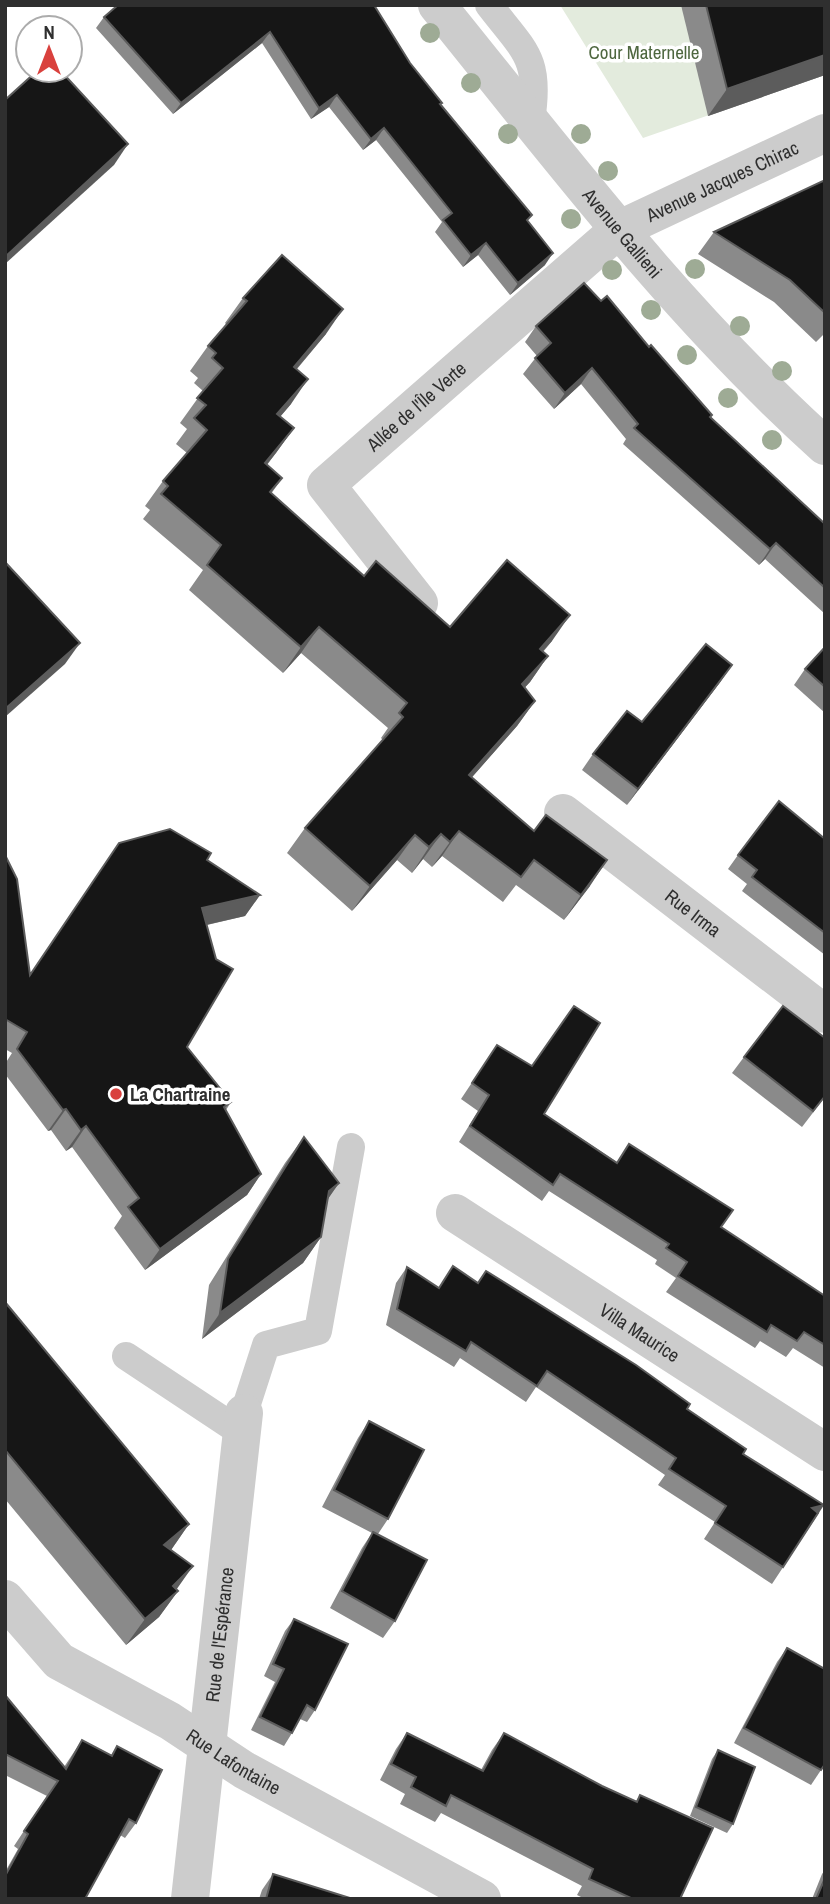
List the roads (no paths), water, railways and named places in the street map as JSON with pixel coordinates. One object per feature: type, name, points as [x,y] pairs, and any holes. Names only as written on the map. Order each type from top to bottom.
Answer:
[{"type":"street","name":"Avenue Gallieni","points":[[437,5],[618,230],[764,391],[825,446]]},
{"type":"street","name":"Avenue Jacques Chirac","points":[[618,230],[825,133]]},
{"type":"street","name":"Allée de l'Île Verte","points":[[419,603],[326,485],[618,230]]},
{"type":"street","name":"Rue Irma","points":[[563,813],[825,1014]]},
{"type":"street","name":"Villa Maurice","points":[[455,1213],[825,1452]]},
{"type":"street","name":"Rue de l'Espérance","points":[[190,1899],[243,1423]]},
{"type":"street","name":"Rue Lafontaine","points":[[5,1599],[59,1661],[170,1721],[244,1770],[482,1899]]},
{"type":"lane","points":[[489,5],[531,61],[536,91],[531,121]]},
{"type":"lane","points":[[127,1356],[243,1423],[266,1345],[318,1331],[351,1147]]},
{"type":"place","name":"La Chartraine","points":[[116,1094]]},
{"type":"park label","name":"Cour Maternelle","points":[[644,52]]}]
